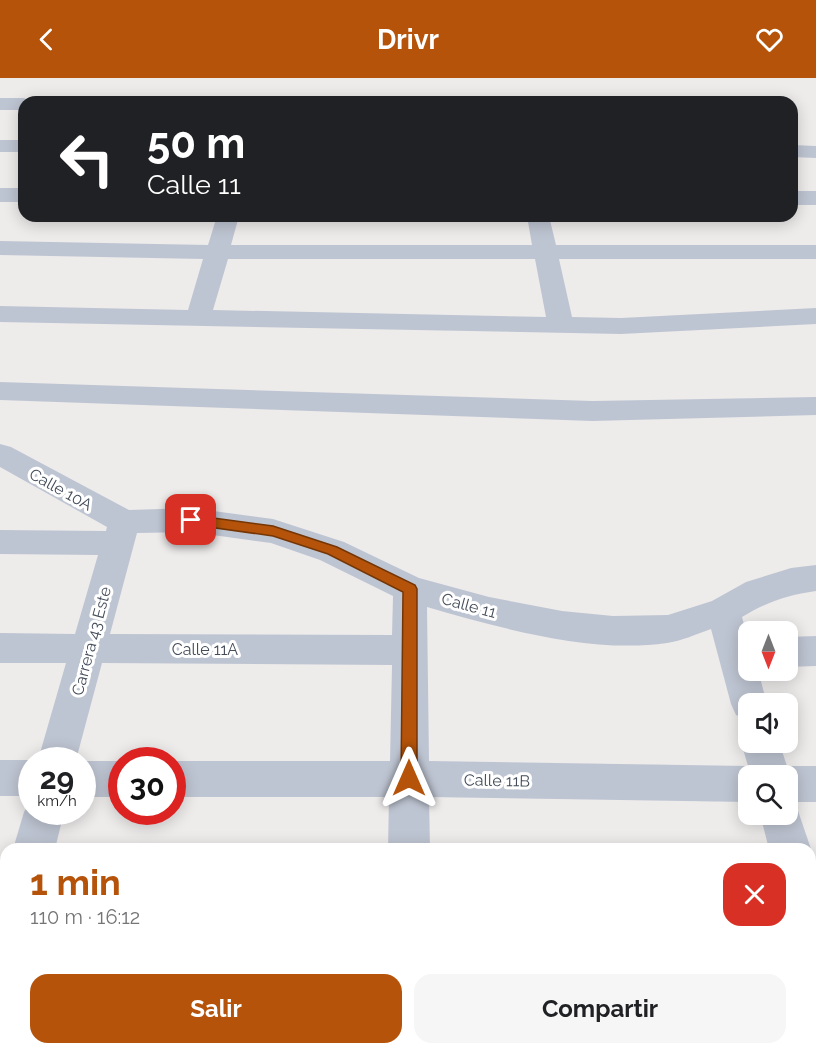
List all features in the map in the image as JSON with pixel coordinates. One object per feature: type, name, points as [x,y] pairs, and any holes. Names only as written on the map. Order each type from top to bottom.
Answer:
[{"type":"street","points":[[0,104],[18,104]]},
{"type":"street","points":[[0,146],[18,146]]},
{"type":"street","points":[[798,151],[816,152]]},
{"type":"street","points":[[0,195],[18,195]]},
{"type":"street","points":[[798,198],[816,198]]},
{"type":"street","points":[[199,316],[226,222]]},
{"type":"street","points":[[539,222],[560,323]]},
{"type":"street","points":[[0,248],[217,252],[816,252]]},
{"type":"street","points":[[0,314],[199,316],[621,326],[816,316]]},
{"type":"street","points":[[0,391],[592,411],[816,406]]},
{"type":"street","name":"Calle 10A","points":[[0,454],[121,533]]},
{"type":"street","name":"Calle 11","points":[[0,542],[121,533],[191,520],[273,531],[332,551],[410,589],[489,611],[562,625],[613,630],[668,629],[723,611],[758,591],[791,581],[816,578]]},
{"type":"street","name":"Carrera 43 Este","points":[[61,747],[121,533]]},
{"type":"street","points":[[409,843],[410,589]]},
{"type":"street","points":[[723,611],[738,644]]},
{"type":"street","name":"Calle 11A","points":[[0,648],[410,650]]},
{"type":"street","points":[[798,652],[816,651]]},
{"type":"street","points":[[0,778],[18,778]]},
{"type":"street","name":"Calle 11B","points":[[186,778],[409,778],[738,784]]},
{"type":"street","points":[[798,784],[816,784]]},
{"type":"street","points":[[36,843],[40,825]]},
{"type":"street","points":[[783,825],[788,843]]},
{"type":"route","points":[[191,520],[273,531],[332,551],[410,589],[409,778]]}]
